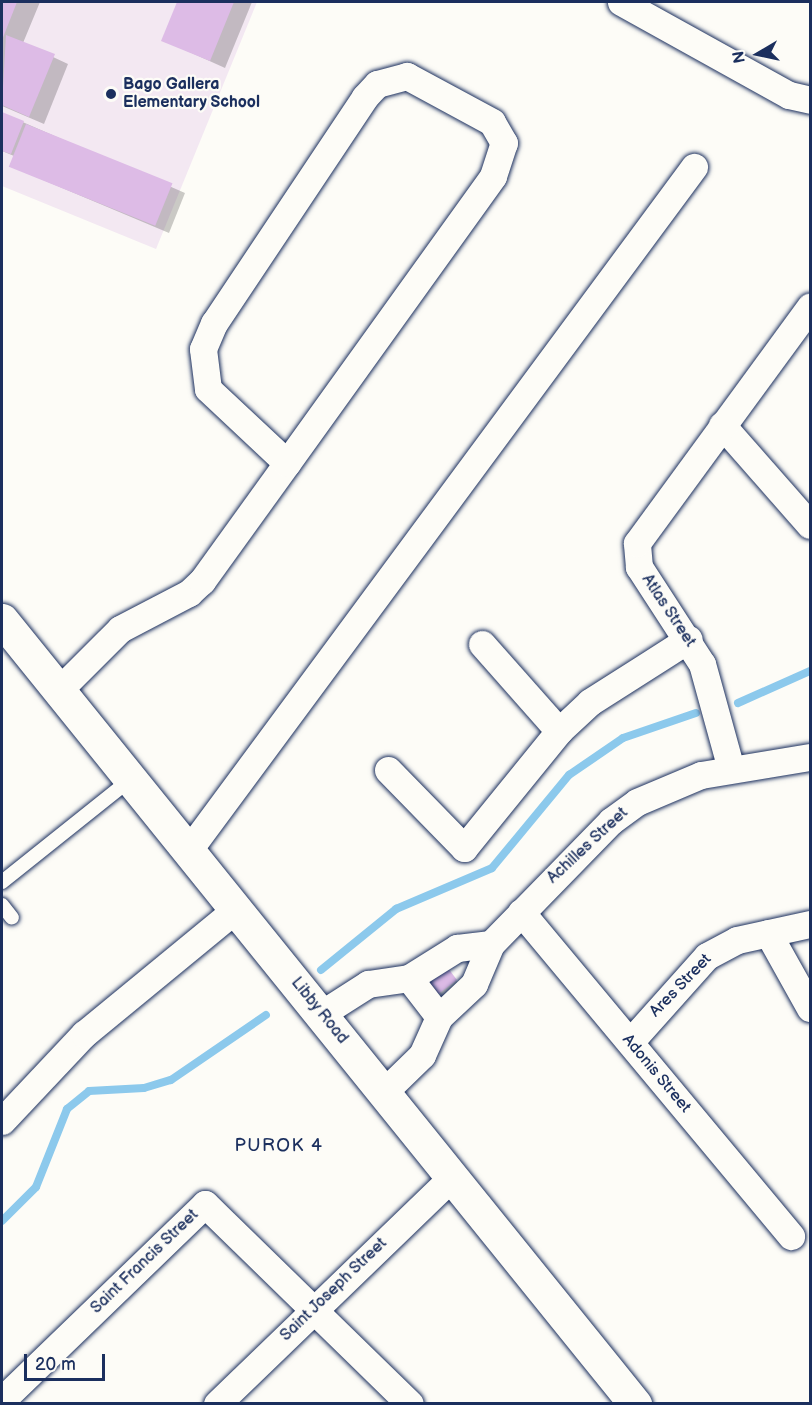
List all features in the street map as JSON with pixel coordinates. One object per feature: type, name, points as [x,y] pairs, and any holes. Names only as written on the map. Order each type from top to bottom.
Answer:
[{"type":"main road","name":"Libby Road","points":[[2,620],[635,1404]]},
{"type":"street","points":[[621,2],[789,95],[810,100]]},
{"type":"street","points":[[59,690],[120,629],[189,594],[202,581],[287,463],[493,176],[504,143],[492,122],[406,76],[377,84],[365,97],[214,323],[203,349],[208,389],[287,463]]},
{"type":"street","points":[[188,851],[694,167]]},
{"type":"street","points":[[810,307],[722,425],[810,525]]},
{"type":"street","name":"Atlas Street","points":[[722,425],[643,531],[636,555],[645,579],[689,639],[712,690],[731,769]]},
{"type":"street","points":[[388,770],[464,848],[559,731],[621,680],[689,639]]},
{"type":"street","points":[[482,644],[559,731]]},
{"type":"street","name":"Achilles Street","points":[[384,1092],[422,1054],[439,1017],[474,984],[490,944],[575,854],[637,802],[701,775],[810,757]]},
{"type":"street","points":[[2,1121],[84,1034],[236,910]]},
{"type":"street","name":"Adonis Street","points":[[521,912],[791,1236]]},
{"type":"street","name":"Ares Street","points":[[630,1042],[706,956],[768,933],[810,924]]},
{"type":"street","points":[[768,933],[810,1008]]},
{"type":"street","points":[[321,1014],[368,984],[409,978],[448,952],[490,944]]},
{"type":"street","points":[[409,978],[439,1017]]},
{"type":"street","name":"Saint Joseph Street","points":[[217,1404],[452,1176]]},
{"type":"street","name":"Saint Francis Street","points":[[2,1400],[205,1204],[314,1310]]},
{"type":"street","points":[[314,1310],[410,1404]]},
{"type":"lane","points":[[2,882],[131,779]]},
{"type":"lane","points":[[2,905],[12,918]]},
{"type":"shaded area","name":"Bago Gallera Elementary School","points":[[2,2],[257,2],[156,249],[2,186]]},
{"type":"building","points":[[2,2],[17,2],[2,40]]},
{"type":"building","points":[[177,2],[234,2],[210,61],[161,41]]},
{"type":"building","points":[[6,35],[55,54],[29,117],[2,105]]},
{"type":"building","points":[[2,112],[24,121],[11,154],[2,151]]},
{"type":"building","points":[[26,124],[172,183],[155,226],[9,167]]},
{"type":"building","points":[[448,968],[457,980],[437,995],[428,983]]},
{"type":"waterway","points":[[738,703],[810,671]]},
{"type":"waterway","points":[[321,970],[396,909],[492,868],[569,775],[623,738],[696,713]]},
{"type":"waterway","points":[[2,1221],[36,1187],[67,1109],[89,1091],[144,1088],[171,1080],[266,1015]]},
{"type":"place","name":"Bago Gallera Elementary School","points":[[111,94]]},
{"type":"district","name":"PUROK 4","points":[[279,1146]]}]
